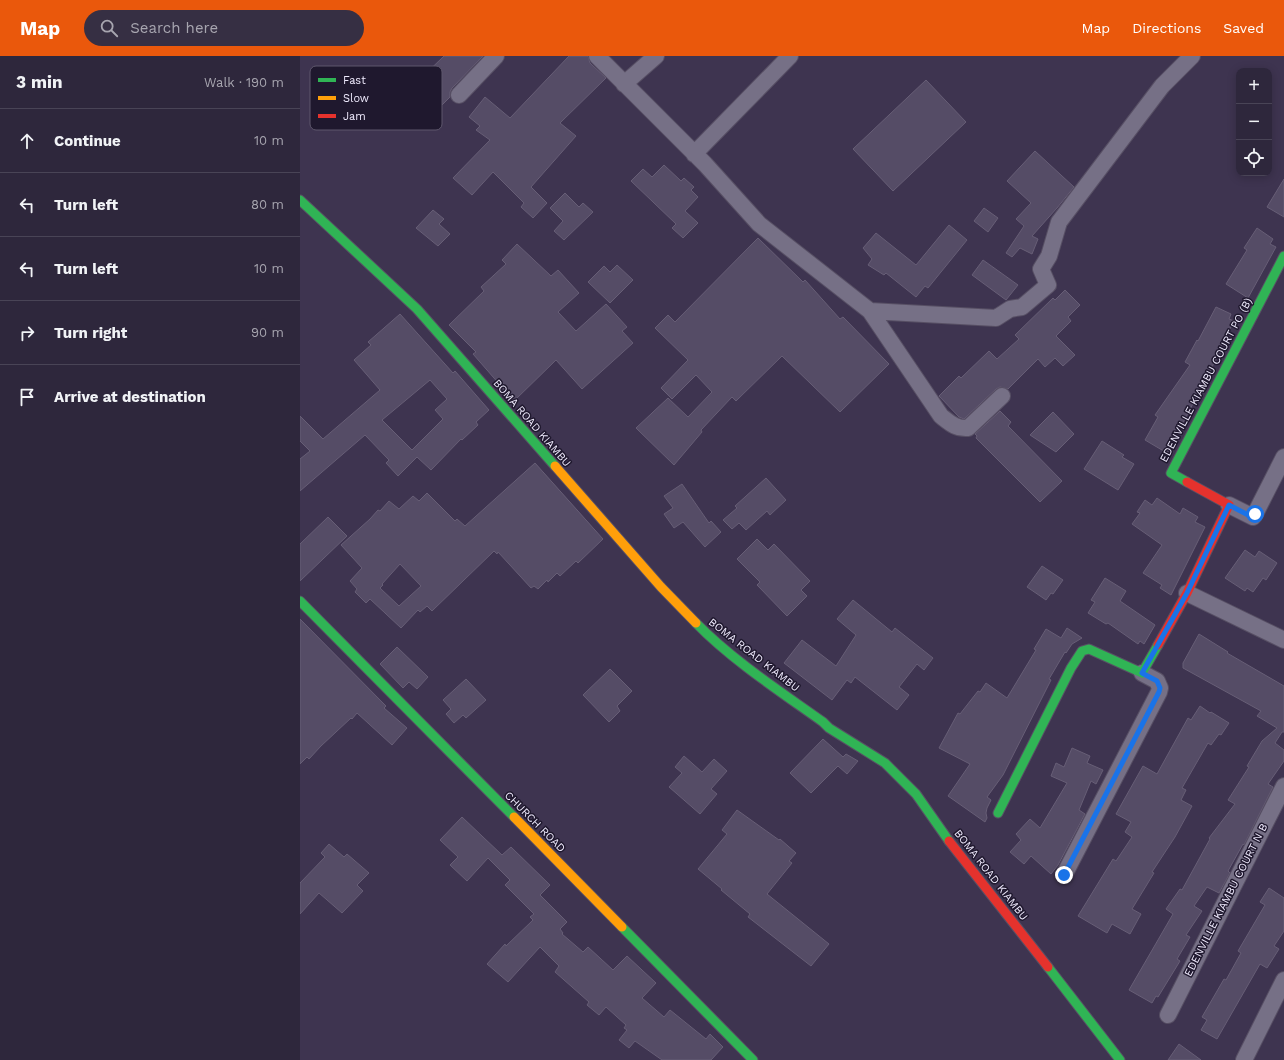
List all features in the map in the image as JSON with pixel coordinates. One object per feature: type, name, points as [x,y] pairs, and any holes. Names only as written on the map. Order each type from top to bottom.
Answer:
[{"type":"street","points":[[460,95],[496,56]]},
{"type":"street","points":[[597,56],[694,154],[760,224],[870,311],[941,416],[953,426],[968,428],[1002,396]]},
{"type":"street","points":[[624,84],[656,56]]},
{"type":"street","points":[[694,154],[790,56]]},
{"type":"street","points":[[870,311],[996,318],[1010,310],[1022,307],[1048,285],[1041,269],[1049,256],[1059,222],[1162,86],[1192,56]]},
{"type":"street","name":"BOMA ROAD KIAMBU","points":[[300,200],[417,309],[660,587],[707,634],[768,683],[823,722],[828,728],[885,763],[916,794],[949,841],[1120,1060]]},
{"type":"street","name":"EDENVILLE KIAMBU COURT PO (B)","points":[[1229,505],[1171,473],[1284,256]]},
{"type":"street","points":[[1142,673],[1187,593],[1229,505],[1253,517],[1284,457]]},
{"type":"street","points":[[1187,593],[1284,640]]},
{"type":"street","name":"CHURCH ROAD","points":[[300,601],[753,1060]]},
{"type":"street","points":[[998,813],[1071,668],[1082,651],[1089,649],[1157,681],[1160,688],[1159,692],[1064,875]]},
{"type":"street","name":"EDENVILLE KIAMBU COURT N B","points":[[1168,1015],[1284,786]]},
{"type":"street","points":[[1244,1060],[1284,980]]},
{"type":"building","points":[[444,56],[483,56],[452,88],[450,97],[442,105],[442,66],[434,66]]},
{"type":"building","points":[[569,56],[588,56],[590,63],[606,78],[560,123],[576,136],[531,187],[547,203],[533,218],[521,207],[524,203],[493,172],[472,195],[453,178],[490,140],[476,130],[480,126],[469,117],[485,97],[510,118]]},
{"type":"building","points":[[926,80],[966,122],[893,191],[853,149]]},
{"type":"building","points":[[1035,151],[1074,187],[1032,236],[1038,239],[1032,254],[1020,248],[1012,257],[1006,253],[1024,226],[1016,219],[1031,203],[1007,181]]},
{"type":"building","points":[[664,165],[681,181],[684,178],[694,187],[691,190],[698,197],[685,211],[698,223],[683,238],[672,228],[676,224],[631,181],[643,169],[652,177]]},
{"type":"building","points":[[1284,179],[1284,217],[1267,207]]},
{"type":"building","points":[[565,193],[579,207],[583,203],[593,212],[564,240],[554,231],[563,221],[550,208]]},
{"type":"building","points":[[984,208],[998,218],[988,232],[974,221]]},
{"type":"building","points":[[433,210],[444,219],[439,224],[450,234],[438,246],[416,228]]},
{"type":"building","points":[[949,225],[967,240],[928,288],[925,286],[916,297],[886,273],[884,275],[868,265],[872,259],[863,248],[876,233],[916,265]]},
{"type":"building","points":[[1257,228],[1273,239],[1270,244],[1276,247],[1248,298],[1226,284],[1247,250],[1244,248]]},
{"type":"building","points":[[758,238],[803,282],[805,280],[840,319],[843,317],[889,364],[840,412],[782,356],[736,401],[732,397],[701,430],[702,432],[674,465],[636,428],[668,398],[688,417],[712,392],[696,375],[672,399],[661,388],[688,360],[655,328],[668,315],[675,322]]},
{"type":"building","points":[[517,244],[551,276],[558,270],[579,293],[558,312],[576,331],[606,304],[627,327],[622,331],[633,343],[582,389],[556,360],[514,401],[473,354],[476,352],[449,325],[484,291],[481,287],[506,264],[502,260]]},
{"type":"building","points":[[983,260],[1018,285],[1006,300],[972,275]]},
{"type":"building","points":[[617,265],[633,280],[610,303],[588,282],[604,266],[610,272]]},
{"type":"building","points":[[1065,290],[1080,305],[1068,317],[1071,321],[1056,336],[1075,355],[1063,366],[1055,358],[1045,367],[1038,359],[1008,389],[1000,387],[996,389],[964,419],[959,417],[939,396],[959,376],[961,378],[989,351],[997,359],[1019,339],[1015,335],[1053,298],[1055,300]]},
{"type":"building","points":[[1216,307],[1231,314],[1229,319],[1234,321],[1203,385],[1196,395],[1197,396],[1167,453],[1145,440],[1158,417],[1155,415],[1190,365],[1185,362]]},
{"type":"building","points":[[400,314],[453,373],[455,371],[489,410],[476,422],[478,425],[462,440],[461,439],[431,470],[417,457],[398,476],[386,463],[389,460],[365,435],[300,491],[300,459],[310,451],[300,441],[300,416],[323,439],[380,390],[354,360],[371,345],[368,342]],"holes":[[[430,380],[447,399],[435,410],[443,419],[412,450],[382,420]]]},
{"type":"building","points":[[1000,411],[1011,422],[1008,426],[1062,481],[1040,502],[976,438],[977,436],[975,434]]},
{"type":"building","points":[[1053,412],[1074,434],[1056,452],[1030,435]]},
{"type":"building","points":[[1102,441],[1124,455],[1122,457],[1134,464],[1118,490],[1084,469]]},
{"type":"building","points":[[535,463],[603,539],[578,563],[576,561],[560,576],[557,573],[538,589],[534,586],[531,588],[498,552],[497,554],[494,551],[432,611],[427,606],[420,612],[418,610],[401,628],[370,599],[366,603],[355,592],[357,589],[350,581],[362,568],[341,545],[378,510],[380,511],[389,501],[399,509],[413,496],[419,501],[427,493],[455,521],[457,519],[465,526]],"holes":[[[400,564],[421,586],[399,606],[380,588]]]},
{"type":"building","points":[[766,478],[786,500],[770,515],[767,511],[746,530],[739,523],[732,529],[723,520],[737,508],[735,506]]},
{"type":"building","points":[[682,484],[709,523],[711,521],[721,532],[705,547],[683,522],[674,528],[664,514],[673,508],[664,496]]},
{"type":"building","points":[[1157,498],[1180,514],[1183,508],[1198,517],[1195,522],[1205,527],[1171,595],[1160,588],[1162,585],[1143,573],[1162,545],[1132,524],[1140,513],[1137,512],[1145,500],[1152,505]]},
{"type":"building","points":[[328,517],[347,536],[300,581],[300,544]]},
{"type":"building","points":[[757,539],[768,550],[774,544],[810,581],[801,590],[807,596],[787,616],[757,585],[760,582],[737,559]]},
{"type":"building","points":[[1245,550],[1255,557],[1259,551],[1277,563],[1266,580],[1263,578],[1253,592],[1247,588],[1245,591],[1225,578]]},
{"type":"building","points":[[1042,566],[1063,580],[1053,594],[1051,593],[1046,600],[1027,587]]},
{"type":"building","points":[[1105,578],[1126,591],[1120,601],[1155,625],[1144,644],[1140,641],[1138,644],[1108,623],[1106,624],[1088,613],[1095,602],[1091,600]]},
{"type":"building","points":[[853,600],[892,632],[895,628],[933,658],[924,670],[917,664],[899,687],[909,695],[897,710],[855,677],[851,683],[847,680],[832,700],[784,663],[802,640],[836,666],[856,635],[837,619]]},
{"type":"building","points":[[300,619],[386,706],[384,708],[407,728],[392,745],[357,713],[309,759],[307,757],[300,764]]},
{"type":"building","points":[[1067,628],[1082,638],[1072,644],[1066,653],[1065,652],[1049,679],[1051,680],[1003,775],[987,797],[991,800],[987,808],[987,818],[985,822],[948,796],[970,764],[939,748],[958,713],[960,714],[986,683],[1007,698],[1036,650],[1034,649],[1046,629],[1061,638]]},
{"type":"building","points":[[1199,634],[1228,652],[1227,653],[1284,686],[1284,732],[1282,732],[1275,743],[1284,750],[1284,761],[1268,784],[1273,787],[1244,845],[1243,844],[1228,871],[1230,873],[1219,893],[1207,887],[1194,906],[1202,911],[1186,935],[1190,937],[1177,959],[1180,961],[1158,997],[1156,996],[1152,1003],[1129,990],[1173,914],[1166,909],[1180,889],[1182,890],[1210,839],[1209,838],[1235,804],[1228,800],[1249,767],[1247,766],[1262,741],[1277,728],[1257,716],[1261,711],[1183,668],[1183,663]]},
{"type":"building","points":[[397,647],[428,677],[417,689],[409,682],[403,688],[380,664]]},
{"type":"building","points":[[610,669],[632,691],[617,706],[620,711],[609,722],[583,695]]},
{"type":"building","points":[[466,679],[486,700],[466,718],[463,715],[454,723],[446,714],[451,709],[443,700]]},
{"type":"building","points":[[1200,706],[1229,723],[1221,735],[1219,734],[1211,745],[1208,743],[1182,788],[1186,790],[1181,800],[1192,806],[1175,837],[1152,872],[1154,873],[1132,909],[1141,914],[1130,934],[1112,924],[1107,933],[1078,916],[1113,859],[1116,861],[1132,837],[1125,832],[1131,822],[1116,814],[1143,766],[1157,774],[1188,718],[1191,720]]},
{"type":"building","points":[[823,739],[843,757],[846,754],[858,761],[847,774],[838,766],[811,793],[790,773]]},
{"type":"building","points":[[1072,748],[1090,756],[1087,763],[1103,770],[1096,784],[1091,781],[1079,810],[1085,814],[1058,865],[1051,874],[1031,856],[1024,864],[1010,852],[1021,840],[1016,834],[1030,819],[1040,828],[1067,783],[1051,776],[1056,763],[1064,767]]},
{"type":"building","points":[[684,756],[702,772],[714,759],[727,771],[711,789],[717,794],[700,814],[669,787],[682,773],[675,767]]},
{"type":"building","points":[[737,810],[779,840],[780,839],[796,853],[789,861],[792,863],[767,894],[829,944],[811,966],[748,917],[750,914],[698,869],[727,834],[722,830]]},
{"type":"building","points":[[462,817],[502,855],[511,847],[550,885],[540,895],[567,922],[560,929],[563,933],[562,934],[583,952],[588,947],[613,970],[627,956],[656,983],[642,998],[664,1017],[670,1010],[706,1039],[710,1034],[723,1047],[711,1060],[662,1060],[635,1041],[629,1048],[619,1040],[627,1030],[624,1028],[626,1025],[606,1007],[599,1015],[587,1005],[589,1002],[555,972],[559,966],[540,947],[508,982],[487,964],[505,944],[506,946],[533,920],[530,917],[534,914],[505,885],[510,880],[488,858],[467,881],[450,865],[458,857],[440,840]]},
{"type":"building","points":[[329,844],[344,857],[347,854],[369,873],[357,885],[363,891],[342,913],[319,893],[300,914],[300,883],[325,857],[321,853]]},
{"type":"building","points":[[1269,888],[1284,898],[1284,931],[1274,946],[1279,949],[1267,968],[1260,964],[1217,1039],[1201,1030],[1207,1020],[1202,1017],[1224,979],[1226,980],[1241,953],[1238,951],[1265,905],[1260,902]]},
{"type":"building","points":[[1179,1044],[1201,1060],[1168,1060]]},
{"type":"traffic: fast","points":[[300,200],[417,309],[555,466]]},
{"type":"traffic: fast","points":[[1187,482],[1171,473],[1284,256]]},
{"type":"traffic: fast","points":[[300,601],[514,817]]},
{"type":"traffic: fast","points":[[696,623],[725,650],[757,675],[823,722],[829,728],[885,763],[916,794],[949,841]]},
{"type":"traffic: fast","points":[[998,813],[1071,668],[1082,651],[1089,649],[1142,673],[1158,645]]},
{"type":"traffic: fast","points":[[622,927],[753,1060]]},
{"type":"traffic: fast","points":[[1048,967],[1120,1060]]},
{"type":"traffic: slow","points":[[555,466],[661,587],[696,623]]},
{"type":"traffic: slow","points":[[514,817],[622,927]]},
{"type":"traffic: jam","points":[[1158,645],[1187,593],[1229,505],[1187,482]]},
{"type":"traffic: jam","points":[[949,841],[1048,967]]},
{"type":"route","points":[[1064,875],[1159,692],[1160,688],[1157,681],[1142,673],[1187,593],[1229,505],[1252,517],[1255,514]]}]
